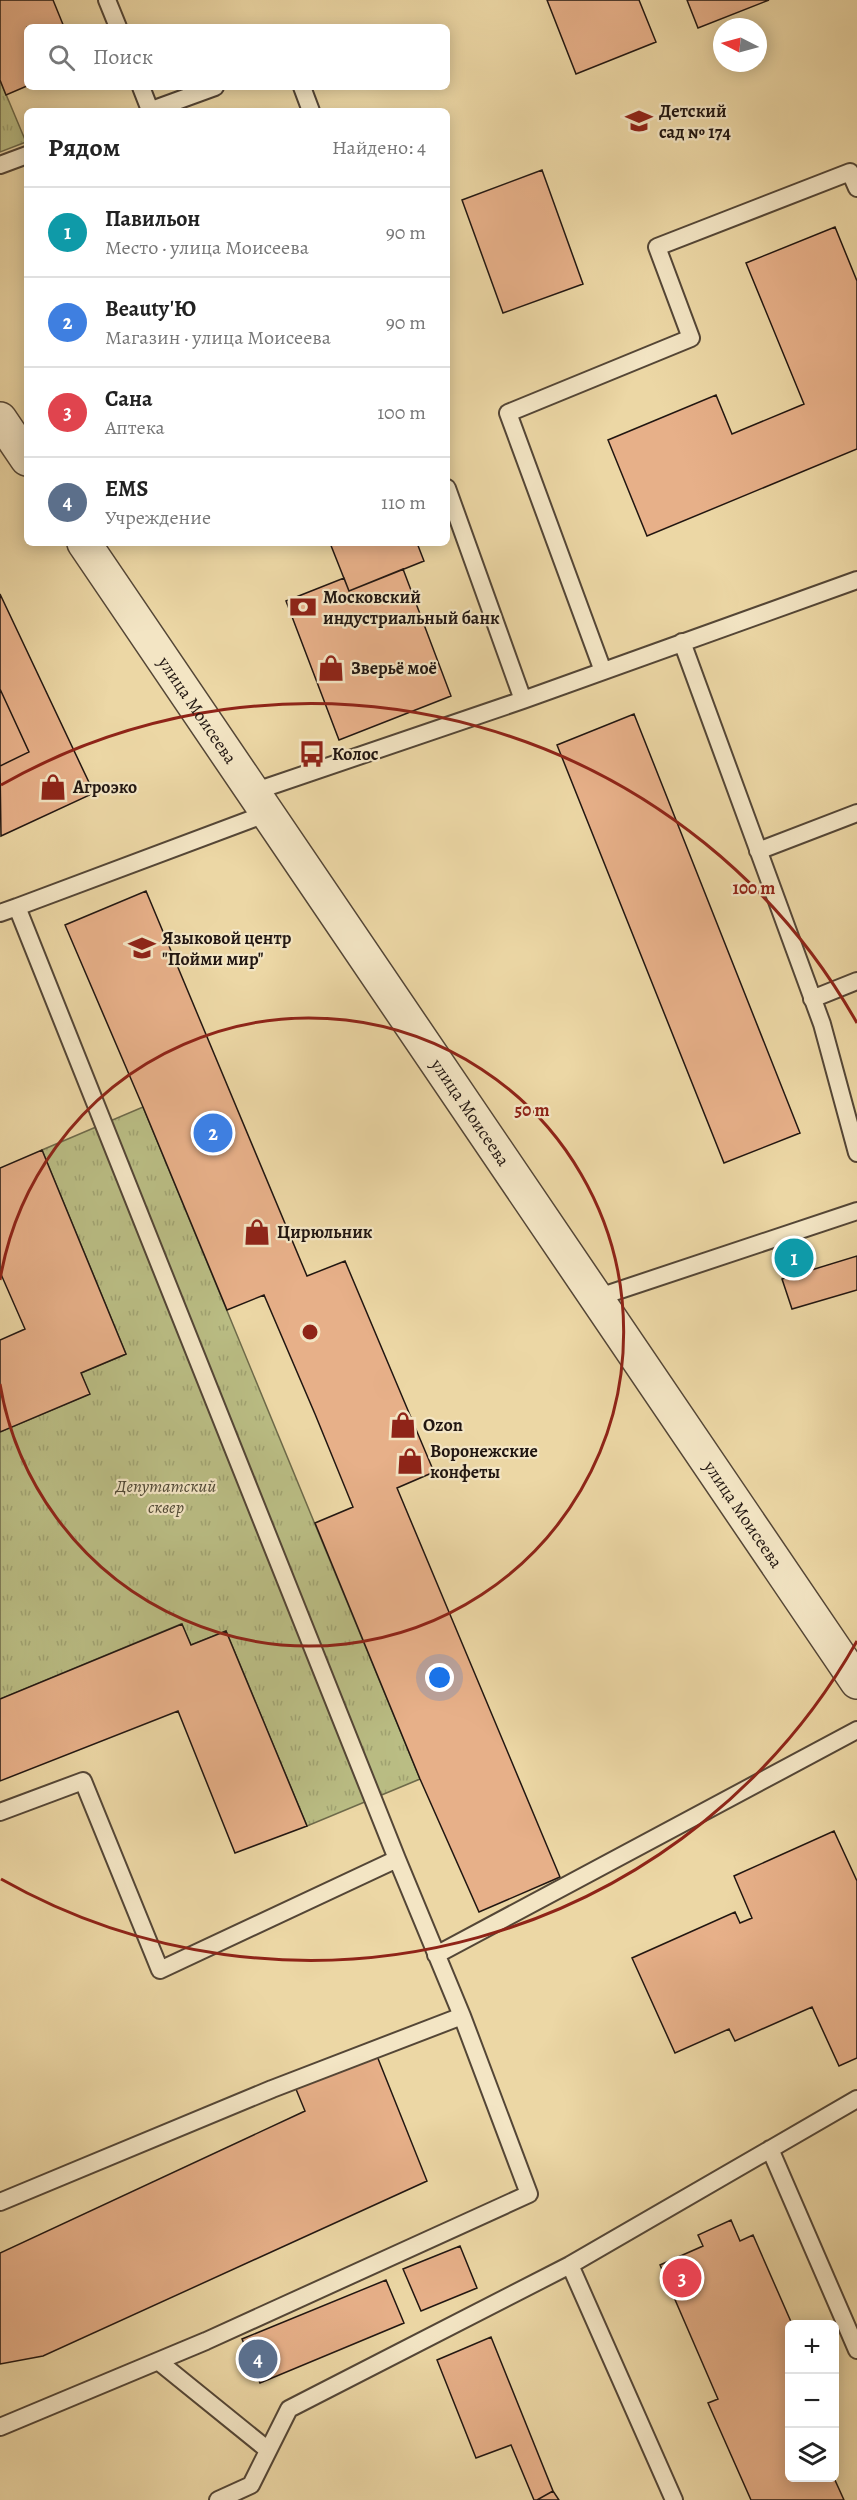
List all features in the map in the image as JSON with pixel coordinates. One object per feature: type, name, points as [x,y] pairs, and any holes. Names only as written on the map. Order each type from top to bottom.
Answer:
[{"type":"street","points":[[0,419],[24,455]]},
{"type":"street","name":"улица Моисеева","points":[[86,546],[857,1682]]},
{"type":"lane","points":[[107,0],[117,24]]},
{"type":"lane","points":[[142,90],[148,108]]},
{"type":"lane","points":[[157,108],[207,90]]},
{"type":"lane","points":[[303,90],[310,108]]},
{"type":"lane","points":[[1,162],[24,156]]},
{"type":"lane","points":[[603,671],[508,414],[691,338],[657,247],[850,172],[857,188]]},
{"type":"lane","points":[[450,497],[523,700]]},
{"type":"lane","points":[[0,913],[260,802],[523,700],[857,580]]},
{"type":"lane","points":[[682,642],[822,1024],[857,1153]]},
{"type":"lane","points":[[758,851],[857,813]]},
{"type":"lane","points":[[0,2427],[158,2361],[529,2194],[462,2016],[397,1859],[17,907]]},
{"type":"lane","points":[[812,999],[857,981]]},
{"type":"lane","points":[[596,1298],[857,1211]]},
{"type":"lane","points":[[436,1955],[857,1730]]},
{"type":"lane","points":[[0,1812],[83,1780],[160,1970],[397,1859]]},
{"type":"lane","points":[[0,2202],[272,2089],[462,2016]]},
{"type":"lane","points":[[218,2500],[251,2485],[289,2409],[570,2265],[857,2099]]},
{"type":"lane","points":[[770,2149],[857,2350]]},
{"type":"lane","points":[[570,2265],[674,2500]]},
{"type":"lane","points":[[158,2361],[268,2450]]},
{"type":"green space","points":[[0,80],[24,137],[24,143],[0,152]]},
{"type":"green space","name":"Депутатский сквер","points":[[143,1107],[420,1779],[307,1826],[226,1631],[191,1645],[181,1624],[0,1699],[0,1432],[89,1394],[81,1373],[126,1354],[42,1150]]},
{"type":"building","points":[[0,0],[53,0],[63,24],[24,24],[24,87],[6,95],[0,80]]},
{"type":"building","points":[[547,0],[639,0],[656,42],[576,74]]},
{"type":"building","points":[[687,0],[769,0],[723,18],[713,18],[713,22],[698,28]]},
{"type":"building","points":[[542,170],[583,284],[503,313],[462,200]]},
{"type":"building","points":[[835,227],[857,281],[857,449],[647,536],[608,440],[716,395],[732,434],[804,404],[746,263]]},
{"type":"building","points":[[331,546],[418,546],[424,561],[349,591]]},
{"type":"building","points":[[403,569],[451,696],[339,740],[286,601],[344,578],[349,591]]},
{"type":"building","points":[[0,594],[94,793],[1,836],[0,766],[29,752],[0,689]]},
{"type":"building","points":[[0,689],[29,752],[0,766]]},
{"type":"building","points":[[634,714],[800,1133],[724,1163],[557,745]]},
{"type":"building","points":[[146,891],[307,1276],[345,1261],[434,1472],[397,1488],[560,1877],[479,1912],[420,1779],[315,1523],[353,1507],[315,1414],[264,1295],[227,1310],[65,925]]},
{"type":"building","points":[[42,1150],[126,1354],[81,1373],[90,1394],[0,1432],[0,1340],[25,1329],[0,1272],[0,1168]]},
{"type":"building","points":[[805,1246],[811,1265],[784,1272],[777,1252]]},
{"type":"building","points":[[857,1256],[857,1290],[792,1309],[782,1279]]},
{"type":"building","points":[[182,1624],[191,1645],[226,1631],[307,1826],[235,1853],[178,1711],[0,1781],[0,1699]]},
{"type":"building","points":[[834,1831],[857,1881],[857,2058],[839,2066],[812,2007],[735,2041],[729,2029],[675,2053],[632,1958],[735,1912],[740,1923],[752,1918],[734,1876]]},
{"type":"building","points":[[373,2046],[427,2181],[43,2356],[0,2364],[0,2253],[305,2111],[291,2077]]},
{"type":"building","points":[[731,2220],[740,2241],[753,2235],[790,2320],[785,2320],[785,2482],[836,2482],[844,2500],[751,2500],[708,2403],[718,2399],[660,2265],[703,2246],[698,2235]]},
{"type":"building","points":[[460,2246],[477,2288],[421,2311],[403,2269]]},
{"type":"building","points":[[386,2280],[404,2323],[260,2383],[242,2339]]},
{"type":"building","points":[[491,2337],[553,2491],[537,2500],[534,2500],[511,2445],[476,2458],[437,2360]]},
{"type":"building","points":[[553,2491],[559,2500],[537,2500]]},
{"type":"place","name":"Детский сад № 174","points":[[639,121]]},
{"type":"place","name":"Московский индустриальный банк","points":[[303,607]]},
{"type":"place","name":"Зверьё моё","points":[[331,668]]},
{"type":"place","name":"Колос","points":[[312,754]]},
{"type":"place","name":"Агроэко","points":[[53,787]]},
{"type":"place","name":"Языковой центр \"Пойми мир\"","points":[[142,948]]},
{"type":"place","name":"Beauty'Ю","points":[[213,1133]]},
{"type":"place","name":"Цирюльник","points":[[257,1232]]},
{"type":"place","name":"Павильон","points":[[794,1258]]},
{"type":"place","name":"Ozon","points":[[403,1425]]},
{"type":"place","name":"Воронежские конфеты","points":[[410,1461]]},
{"type":"place","name":"Сана","points":[[682,2278]]},
{"type":"place","name":"EMS","points":[[258,2359]]}]
